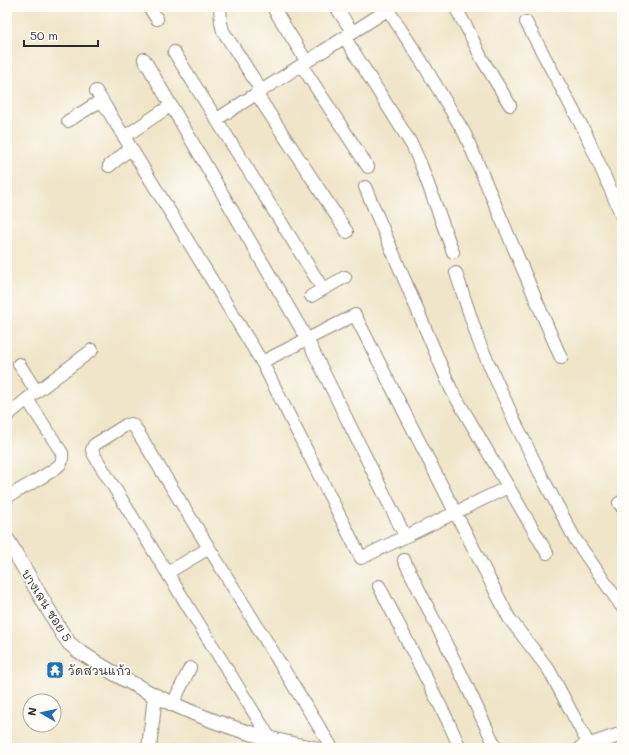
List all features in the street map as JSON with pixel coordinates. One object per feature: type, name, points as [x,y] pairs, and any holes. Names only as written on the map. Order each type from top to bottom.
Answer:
[{"type":"street","points":[[149,7],[157,19]]},
{"type":"street","points":[[220,7],[220,23],[223,31],[259,92],[347,232]]},
{"type":"street","points":[[336,7],[349,36],[412,145],[421,165],[453,252]]},
{"type":"street","points":[[455,7],[482,59],[510,105]]},
{"type":"street","points":[[217,119],[349,36],[390,8],[465,134],[561,358]]},
{"type":"street","points":[[274,9],[304,64],[368,167]]},
{"type":"street","points":[[526,22],[586,134],[622,216]]},
{"type":"street","points":[[174,52],[324,289]]},
{"type":"street","points":[[144,59],[307,339],[405,536]]},
{"type":"street","points":[[68,120],[99,95],[262,362],[361,558],[508,486]]},
{"type":"street","points":[[124,137],[170,106]]},
{"type":"street","points":[[109,166],[131,148]]},
{"type":"street","points":[[365,187],[451,389],[548,553]]},
{"type":"street","points":[[456,273],[479,342],[540,473],[575,539],[622,607]]},
{"type":"street","points":[[311,296],[345,276]]},
{"type":"street","points":[[262,362],[355,315],[509,618],[549,670],[592,746],[622,734]]},
{"type":"street","points":[[7,416],[92,350]]},
{"type":"street","points":[[7,497],[53,470],[62,461],[62,453],[31,396],[19,364]]},
{"type":"street","points":[[271,740],[92,450],[97,442],[126,425],[131,424],[134,426],[332,748]]},
{"type":"street","name":"บางเลน ซอย 5","points":[[7,540],[62,634],[69,643],[89,657],[172,705],[271,740],[313,748]]},
{"type":"street","points":[[167,573],[209,548]]},
{"type":"street","points":[[404,560],[496,748]]},
{"type":"street","points":[[379,586],[447,719],[460,748]]},
{"type":"street","points":[[172,705],[190,668]]},
{"type":"street","points":[[149,748],[155,696]]},
{"type":"place","name":"วัดสวนแก้ว","points":[[55,670]]}]
